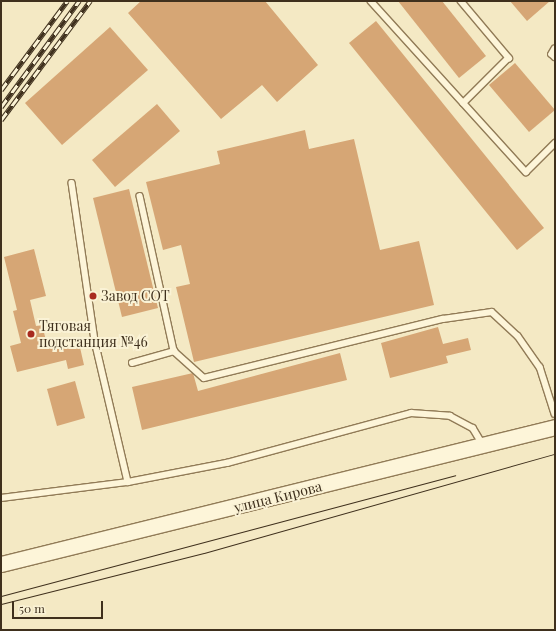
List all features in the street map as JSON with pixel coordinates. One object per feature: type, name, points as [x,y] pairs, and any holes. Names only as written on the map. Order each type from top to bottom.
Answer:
[{"type":"main road","name":"улица Кирова","points":[[1,564],[485,447],[555,427]]},
{"type":"lane","points":[[371,1],[526,172],[555,143]]},
{"type":"lane","points":[[461,1],[509,58],[464,103]]},
{"type":"lane","points":[[555,49],[552,54],[555,58]]},
{"type":"lane","points":[[72,183],[95,341],[128,482]]},
{"type":"lane","points":[[140,196],[174,351],[204,378],[443,319],[492,312],[518,336],[540,367],[555,414]]},
{"type":"lane","points":[[132,363],[174,351]]},
{"type":"lane","points":[[1,498],[128,482],[227,463],[411,413],[450,416],[473,428],[485,447]]},
{"type":"building","points":[[141,1],[265,1],[318,65],[277,102],[262,85],[221,119],[128,13]]},
{"type":"building","points":[[398,1],[442,1],[486,56],[459,78]]},
{"type":"building","points":[[510,1],[550,1],[527,21]]},
{"type":"building","points":[[376,21],[544,228],[517,250],[349,43]]},
{"type":"building","points":[[110,27],[148,70],[62,145],[25,103]]},
{"type":"building","points":[[515,63],[555,110],[529,132],[489,85]]},
{"type":"building","points":[[157,104],[180,131],[115,187],[92,160]]},
{"type":"building","points":[[305,130],[309,149],[354,139],[380,250],[419,241],[434,305],[194,362],[176,287],[190,284],[181,245],[163,250],[146,182],[220,164],[217,151]]},
{"type":"building","points":[[129,189],[158,308],[122,317],[93,198]]},
{"type":"building","points":[[34,249],[46,296],[30,300],[36,326],[42,325],[48,348],[79,343],[84,365],[68,369],[66,360],[17,372],[10,346],[21,343],[13,311],[17,310],[4,257]]},
{"type":"building","points":[[438,327],[443,344],[468,338],[471,350],[446,356],[448,363],[390,378],[381,343]]},
{"type":"building","points":[[340,353],[347,380],[142,430],[132,387],[193,373],[198,391]]},
{"type":"building","points":[[75,381],[85,418],[57,426],[47,389]]},
{"type":"tram line","points":[[1,604],[204,553],[555,454]]},
{"type":"tram line","points":[[1,596],[455,475]]},
{"type":"railway","points":[[1,90],[67,1]]},
{"type":"railway","points":[[1,107],[79,1]]},
{"type":"railway","points":[[1,120],[90,1]]},
{"type":"place","name":"Завод СОТ","points":[[93,296]]},
{"type":"place","name":"Тяговая подстанция №46","points":[[31,334]]}]
